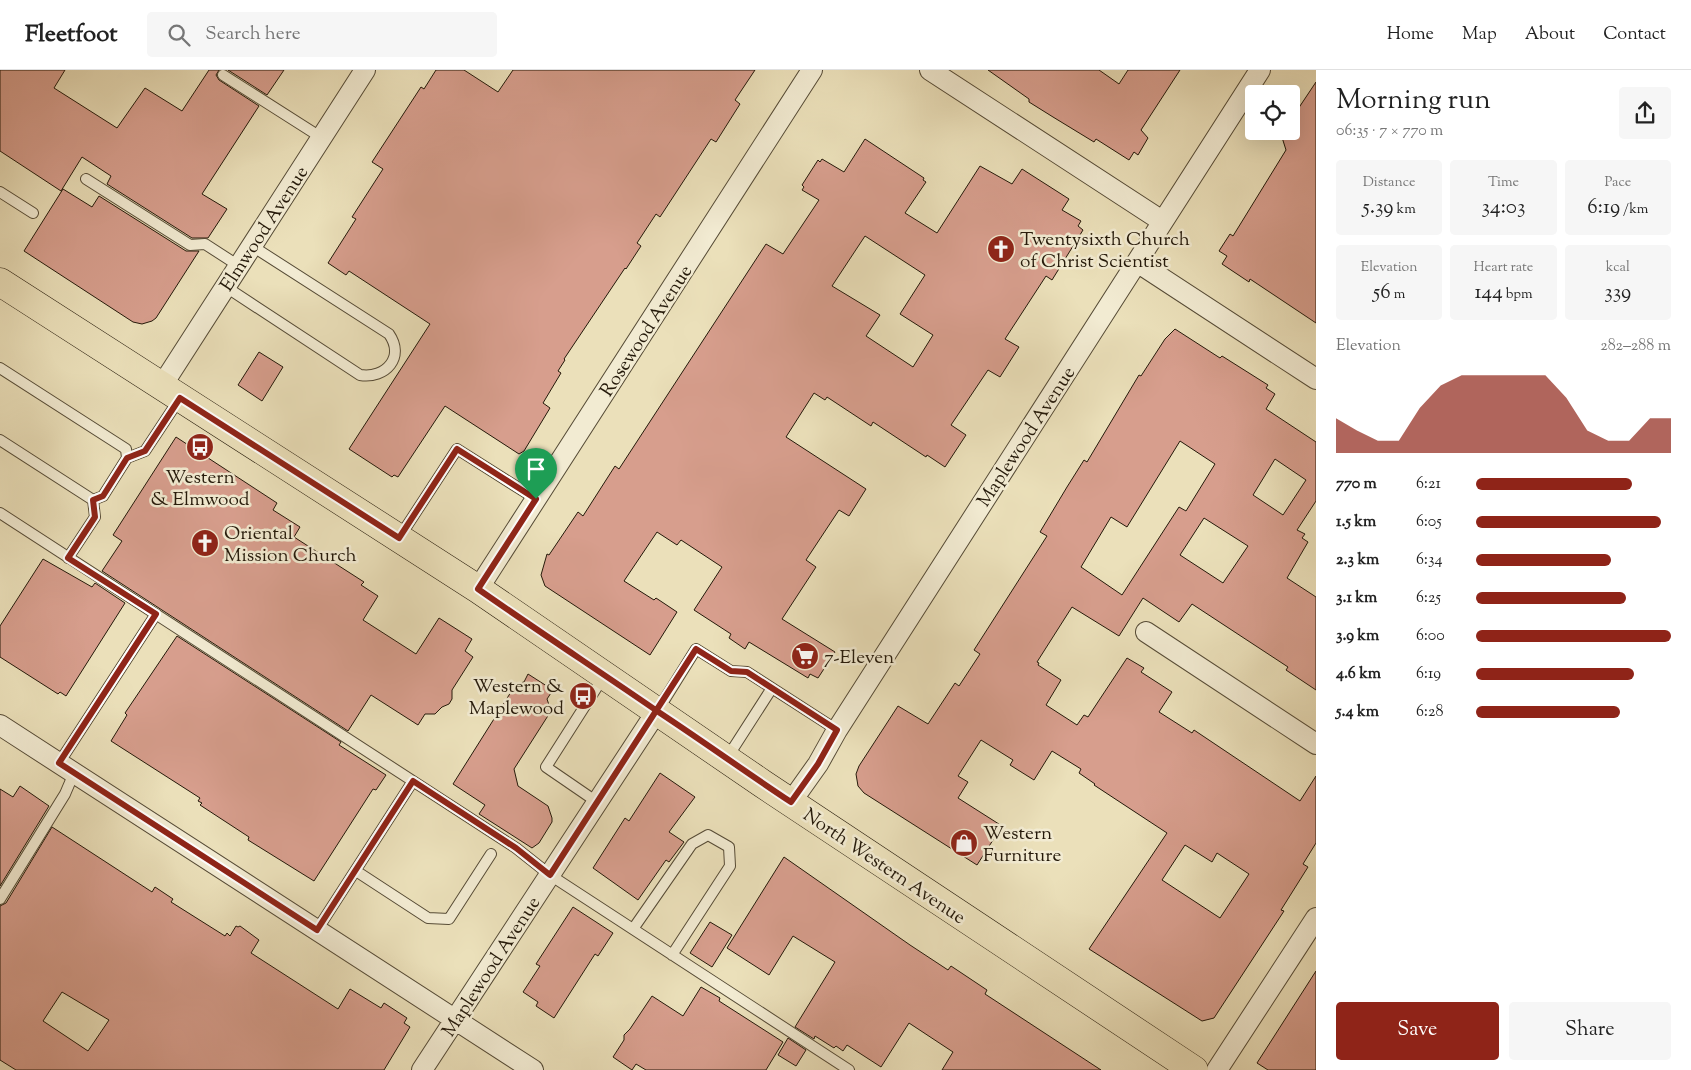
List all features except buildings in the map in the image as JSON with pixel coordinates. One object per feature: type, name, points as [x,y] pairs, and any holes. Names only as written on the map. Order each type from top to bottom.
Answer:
[{"type":"main road","name":"North Western Avenue","points":[[0,282],[170,393],[478,589],[791,802],[1194,1070]]},
{"type":"street","name":"Elmwood Avenue","points":[[170,393],[226,287],[365,70]]},
{"type":"street","name":"Rosewood Avenue","points":[[478,589],[812,70]]},
{"type":"street","points":[[930,70],[1162,221]]},
{"type":"street","name":"Maplewood Avenue","points":[[791,802],[818,764],[837,730],[1260,70]]},
{"type":"street","points":[[1137,262],[1316,379]]},
{"type":"street","points":[[1146,632],[1316,744]]},
{"type":"street","name":"Maplewood Avenue","points":[[422,1070],[657,711]]},
{"type":"street","points":[[0,725],[533,1070]]},
{"type":"street","points":[[1217,1070],[1316,918]]},
{"type":"lane","points":[[223,75],[322,138]]},
{"type":"lane","points":[[86,179],[190,245],[206,244],[239,266]]},
{"type":"lane","points":[[0,192],[33,213]]},
{"type":"lane","points":[[226,287],[360,375],[379,374],[387,368],[394,356],[396,347],[389,334],[252,246]]},
{"type":"lane","points":[[0,368],[126,449],[127,458]]},
{"type":"lane","points":[[93,500],[103,496],[127,458],[145,451],[170,393]]},
{"type":"lane","points":[[0,440],[93,500]]},
{"type":"lane","points":[[399,538],[457,449],[536,499]]},
{"type":"lane","points":[[68,558],[95,517],[93,500]]},
{"type":"lane","points":[[0,513],[516,848],[550,875],[849,1070]]},
{"type":"lane","points":[[0,899],[65,794],[66,768],[156,614]]},
{"type":"lane","points":[[657,711],[696,649],[731,671],[747,672],[837,730]]},
{"type":"lane","points":[[597,802],[546,767],[605,676]]},
{"type":"lane","points":[[727,758],[772,688]]},
{"type":"lane","points":[[317,930],[413,781]]},
{"type":"lane","points":[[633,929],[692,844],[708,835],[729,848],[730,866],[672,955]]},
{"type":"lane","points":[[356,871],[428,918],[449,919],[491,854]]},
{"type":"place","name":"Twentysixth Church of Christ Scientist","points":[[1001,249]]},
{"type":"place","name":"Western & Elmwood","points":[[200,447]]},
{"type":"place","name":"Oriental Mission Church","points":[[205,543]]},
{"type":"place","name":"7-Eleven","points":[[805,656]]},
{"type":"place","name":"Western & Maplewood","points":[[583,696]]},
{"type":"place","name":"Western Furniture","points":[[964,843]]},
{"type":"route","points":[[536,499],[457,449],[399,538],[180,398],[145,451],[127,458],[103,496],[93,500],[95,517],[68,558],[156,614],[59,763],[317,930],[413,781],[516,848],[550,875],[657,711],[696,649],[731,671],[747,672],[837,730],[818,764],[791,802],[763,784],[727,758],[657,711],[506,609],[478,589],[536,499]]}]
